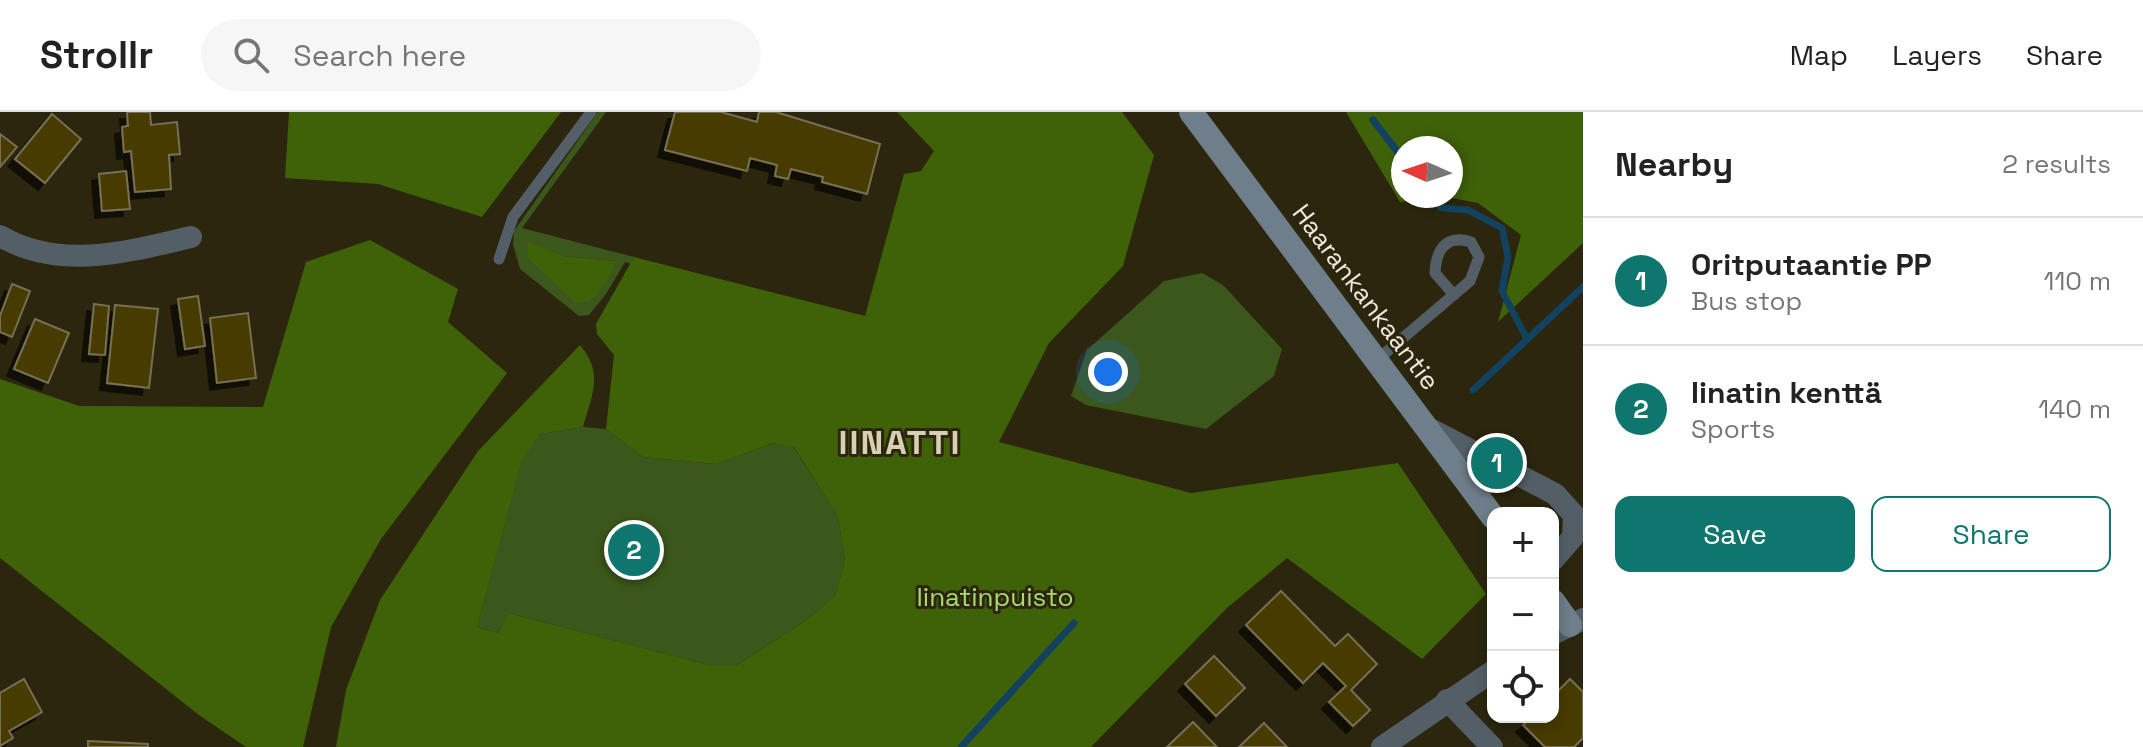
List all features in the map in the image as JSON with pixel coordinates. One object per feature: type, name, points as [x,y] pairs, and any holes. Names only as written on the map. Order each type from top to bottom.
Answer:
[{"type":"street","name":"Haarankankaantie","points":[[1191,112],[1487,509]]},
{"type":"street","points":[[0,236],[26,251],[73,256],[124,253],[191,237]]},
{"type":"street","points":[[1430,429],[1555,494],[1574,515],[1573,537],[1559,553]]},
{"type":"street","points":[[1382,747],[1487,675]]},
{"type":"street","points":[[1447,700],[1492,747]]},
{"type":"lane","points":[[499,259],[513,217],[591,112]]},
{"type":"lane","points":[[1377,360],[1454,295],[1470,281],[1479,257],[1471,242],[1459,238],[1443,245],[1436,255],[1435,273],[1454,295]]},
{"type":"green space","points":[[289,112],[561,112],[482,217],[378,184],[285,178]]},
{"type":"green space","points":[[598,112],[606,112],[522,228],[634,257],[632,264],[625,262],[589,315],[579,316],[520,269],[513,244],[514,231]],"holes":[[[563,256],[615,261],[584,303]]]},
{"type":"green space","name":"Iinatinpuisto","points":[[897,112],[1122,112],[1154,155],[1123,266],[1049,343],[999,442],[1191,493],[1398,463],[1486,594],[1422,659],[1287,558],[1227,608],[1091,747],[336,747],[346,690],[380,600],[478,451],[580,345],[592,365],[594,375],[583,427],[540,434],[522,461],[477,627],[498,633],[508,613],[713,666],[736,666],[808,619],[835,596],[845,561],[838,517],[794,447],[773,443],[716,464],[643,457],[606,429],[614,355],[597,334],[596,324],[634,257],[865,316],[904,174],[921,171],[934,151]]},
{"type":"green space","points":[[1346,112],[1583,112],[1583,243],[1498,322],[1521,235],[1478,203],[1463,200],[1463,136],[1391,136],[1391,187]]},
{"type":"green space","points":[[370,240],[458,289],[448,322],[507,373],[381,539],[331,627],[303,747],[246,747],[199,715],[0,558],[0,379],[79,406],[263,407],[306,262]]},
{"type":"green space","points":[[528,242],[563,256],[616,261],[596,295],[591,300],[576,303],[528,258]]},
{"type":"green space","points":[[1202,273],[1223,285],[1282,349],[1274,376],[1206,429],[1086,405],[1071,396],[1087,350],[1164,281]]},
{"type":"green space","points":[[583,427],[606,429],[643,457],[716,464],[773,443],[793,446],[838,517],[845,561],[835,596],[808,619],[736,666],[713,666],[508,613],[498,633],[477,627],[522,460],[540,434]]},
{"type":"building","points":[[127,112],[150,112],[151,125],[177,122],[180,154],[169,155],[171,189],[135,192],[131,151],[124,152],[122,127],[128,126]]},
{"type":"building","points":[[675,112],[721,112],[757,122],[759,112],[776,112],[880,144],[867,194],[822,182],[823,177],[791,169],[788,179],[775,176],[777,165],[750,158],[747,171],[665,150]]},
{"type":"building","points":[[52,114],[81,139],[45,183],[15,159]]},
{"type":"building","points":[[0,134],[17,147],[0,167]]},
{"type":"building","points":[[126,171],[130,209],[102,211],[99,174]]},
{"type":"building","points":[[12,284],[30,291],[12,337],[0,332],[0,316]]},
{"type":"building","points":[[198,296],[205,346],[185,349],[178,299]]},
{"type":"building","points":[[94,304],[109,306],[105,355],[89,354]]},
{"type":"building","points":[[115,305],[158,309],[149,388],[107,383]]},
{"type":"building","points":[[248,313],[256,378],[217,383],[210,318]]},
{"type":"building","points":[[35,319],[69,333],[48,383],[14,369]]},
{"type":"building","points":[[1281,591],[1335,646],[1348,634],[1377,664],[1351,690],[1370,710],[1353,726],[1329,702],[1346,686],[1323,663],[1303,683],[1246,625]]},
{"type":"building","points":[[1214,656],[1245,688],[1216,716],[1185,684]]},
{"type":"building","points":[[24,679],[42,712],[9,731],[13,738],[0,746],[0,693]]},
{"type":"building","points":[[1570,679],[1583,692],[1583,738],[1574,747],[1545,747],[1523,725],[1559,723],[1559,690]]},
{"type":"building","points":[[1193,722],[1217,747],[1167,747]]},
{"type":"building","points":[[1264,723],[1287,747],[1239,747]]},
{"type":"building","points":[[88,741],[148,744],[148,747],[88,747]]},
{"type":"waterway","points":[[1373,120],[1391,143]]},
{"type":"waterway","points":[[1441,208],[1468,210],[1502,228],[1508,257],[1502,291],[1527,339]]},
{"type":"waterway","points":[[1473,390],[1583,287]]},
{"type":"waterway","points":[[961,747],[1074,623]]},
{"type":"place","name":"Oritputaantie PP","points":[[1497,463]]},
{"type":"place","name":"Iinatin kenttä","points":[[634,550]]},
{"type":"district","name":"IINATTI","points":[[900,442]]}]
